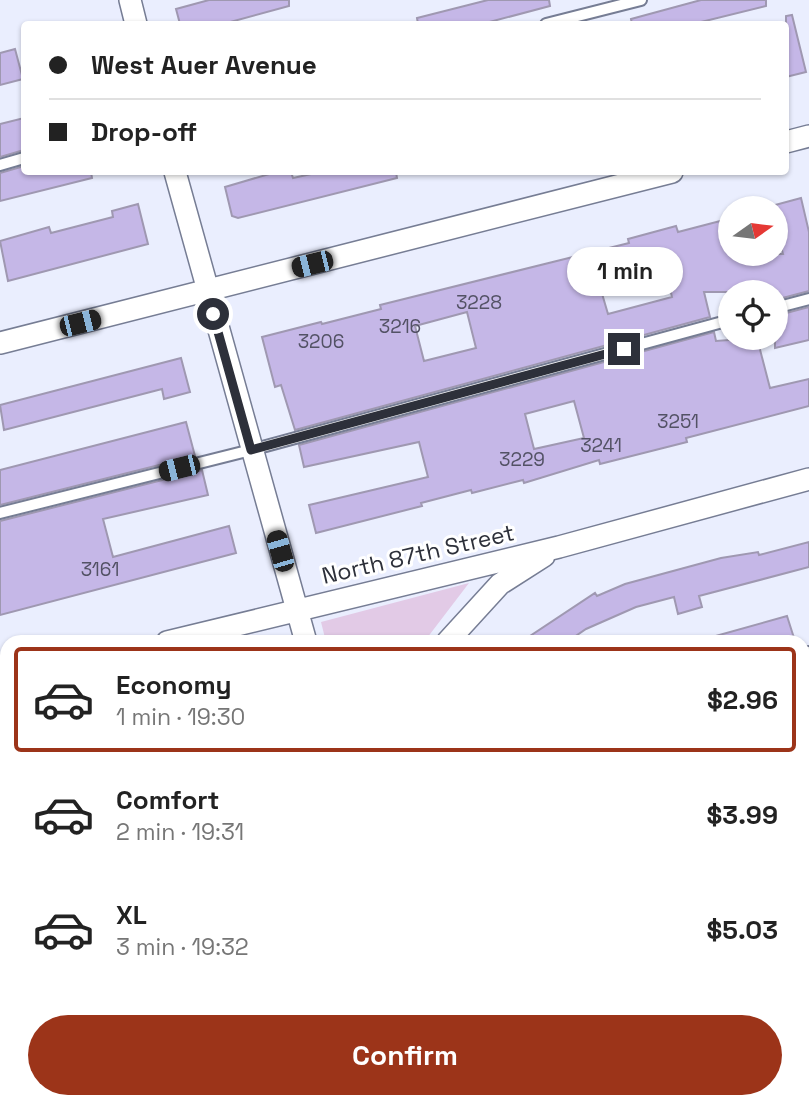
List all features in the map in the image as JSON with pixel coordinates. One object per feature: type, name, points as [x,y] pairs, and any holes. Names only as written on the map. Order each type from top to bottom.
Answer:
[{"type":"street","points":[[130,0],[135,21]]},
{"type":"street","points":[[789,141],[809,136]]},
{"type":"street","points":[[176,175],[304,635]]},
{"type":"street","points":[[0,343],[660,175]]},
{"type":"street","name":"North 87th Street","points":[[195,635],[559,547],[809,479]]},
{"type":"street","name":"North 87th Street","points":[[453,635],[500,584],[559,547]]},
{"type":"lane","points":[[558,21],[641,0]]},
{"type":"lane","points":[[0,165],[21,159]]},
{"type":"lane","points":[[788,305],[809,299]]},
{"type":"lane","points":[[0,513],[251,450],[718,323]]},
{"type":"shaded area","points":[[469,583],[429,635],[324,635],[321,622]]},
{"type":"building","points":[[209,0],[289,0],[289,6],[234,21],[179,21],[176,9]]},
{"type":"building","points":[[488,0],[549,0],[550,6],[493,21],[418,21],[417,18]]},
{"type":"building","points":[[701,0],[766,0],[766,6],[705,21],[631,19]]},
{"type":"building","points":[[792,15],[806,72],[789,76],[789,21],[786,21],[786,16]]},
{"type":"building","points":[[15,49],[21,80],[0,85],[0,53]]},
{"type":"building","points":[[21,119],[21,151],[0,157],[0,124]]},
{"type":"building","points":[[21,167],[21,175],[92,175],[92,178],[0,201],[0,173]]},
{"type":"building","points":[[266,175],[292,175],[293,178],[306,175],[396,175],[397,178],[238,218],[232,216],[225,187]]},
{"type":"building","points":[[801,198],[809,232],[809,291],[788,297],[788,280],[718,280],[718,292],[704,292],[710,317],[295,430],[281,385],[275,387],[262,337],[381,309],[380,305],[629,243],[628,239],[676,226],[678,232],[718,222],[718,266],[788,266],[788,202]],"holes":[[[664,263],[672,297],[608,314],[598,280]],[[467,312],[476,348],[424,361],[415,326]]]},
{"type":"building","points":[[138,204],[148,244],[8,281],[0,241],[49,227],[51,233],[113,217],[112,211]]},
{"type":"building","points":[[809,307],[809,340],[788,345],[788,313]]},
{"type":"building","points":[[714,332],[718,350],[760,350],[770,388],[809,379],[809,406],[686,438],[687,442],[600,464],[599,460],[524,483],[523,480],[472,493],[471,490],[421,503],[422,506],[316,533],[309,505],[428,477],[419,442],[304,467],[299,445]],"holes":[[[574,401],[584,438],[534,449],[525,414]]]},
{"type":"building","points":[[181,358],[190,392],[164,399],[162,389],[4,430],[0,405]]},
{"type":"building","points":[[186,422],[195,456],[0,505],[0,470]]},
{"type":"building","points":[[202,470],[208,495],[103,519],[113,557],[229,526],[236,553],[0,615],[0,521]]},
{"type":"building","points":[[809,542],[809,567],[699,596],[702,607],[678,614],[674,597],[636,607],[577,635],[532,635],[595,593],[597,596],[625,584],[721,558],[758,552],[759,555]]},
{"type":"building","points":[[787,616],[793,635],[719,635]]},
{"type":"route","points":[[213,314],[251,450],[624,349]]}]
